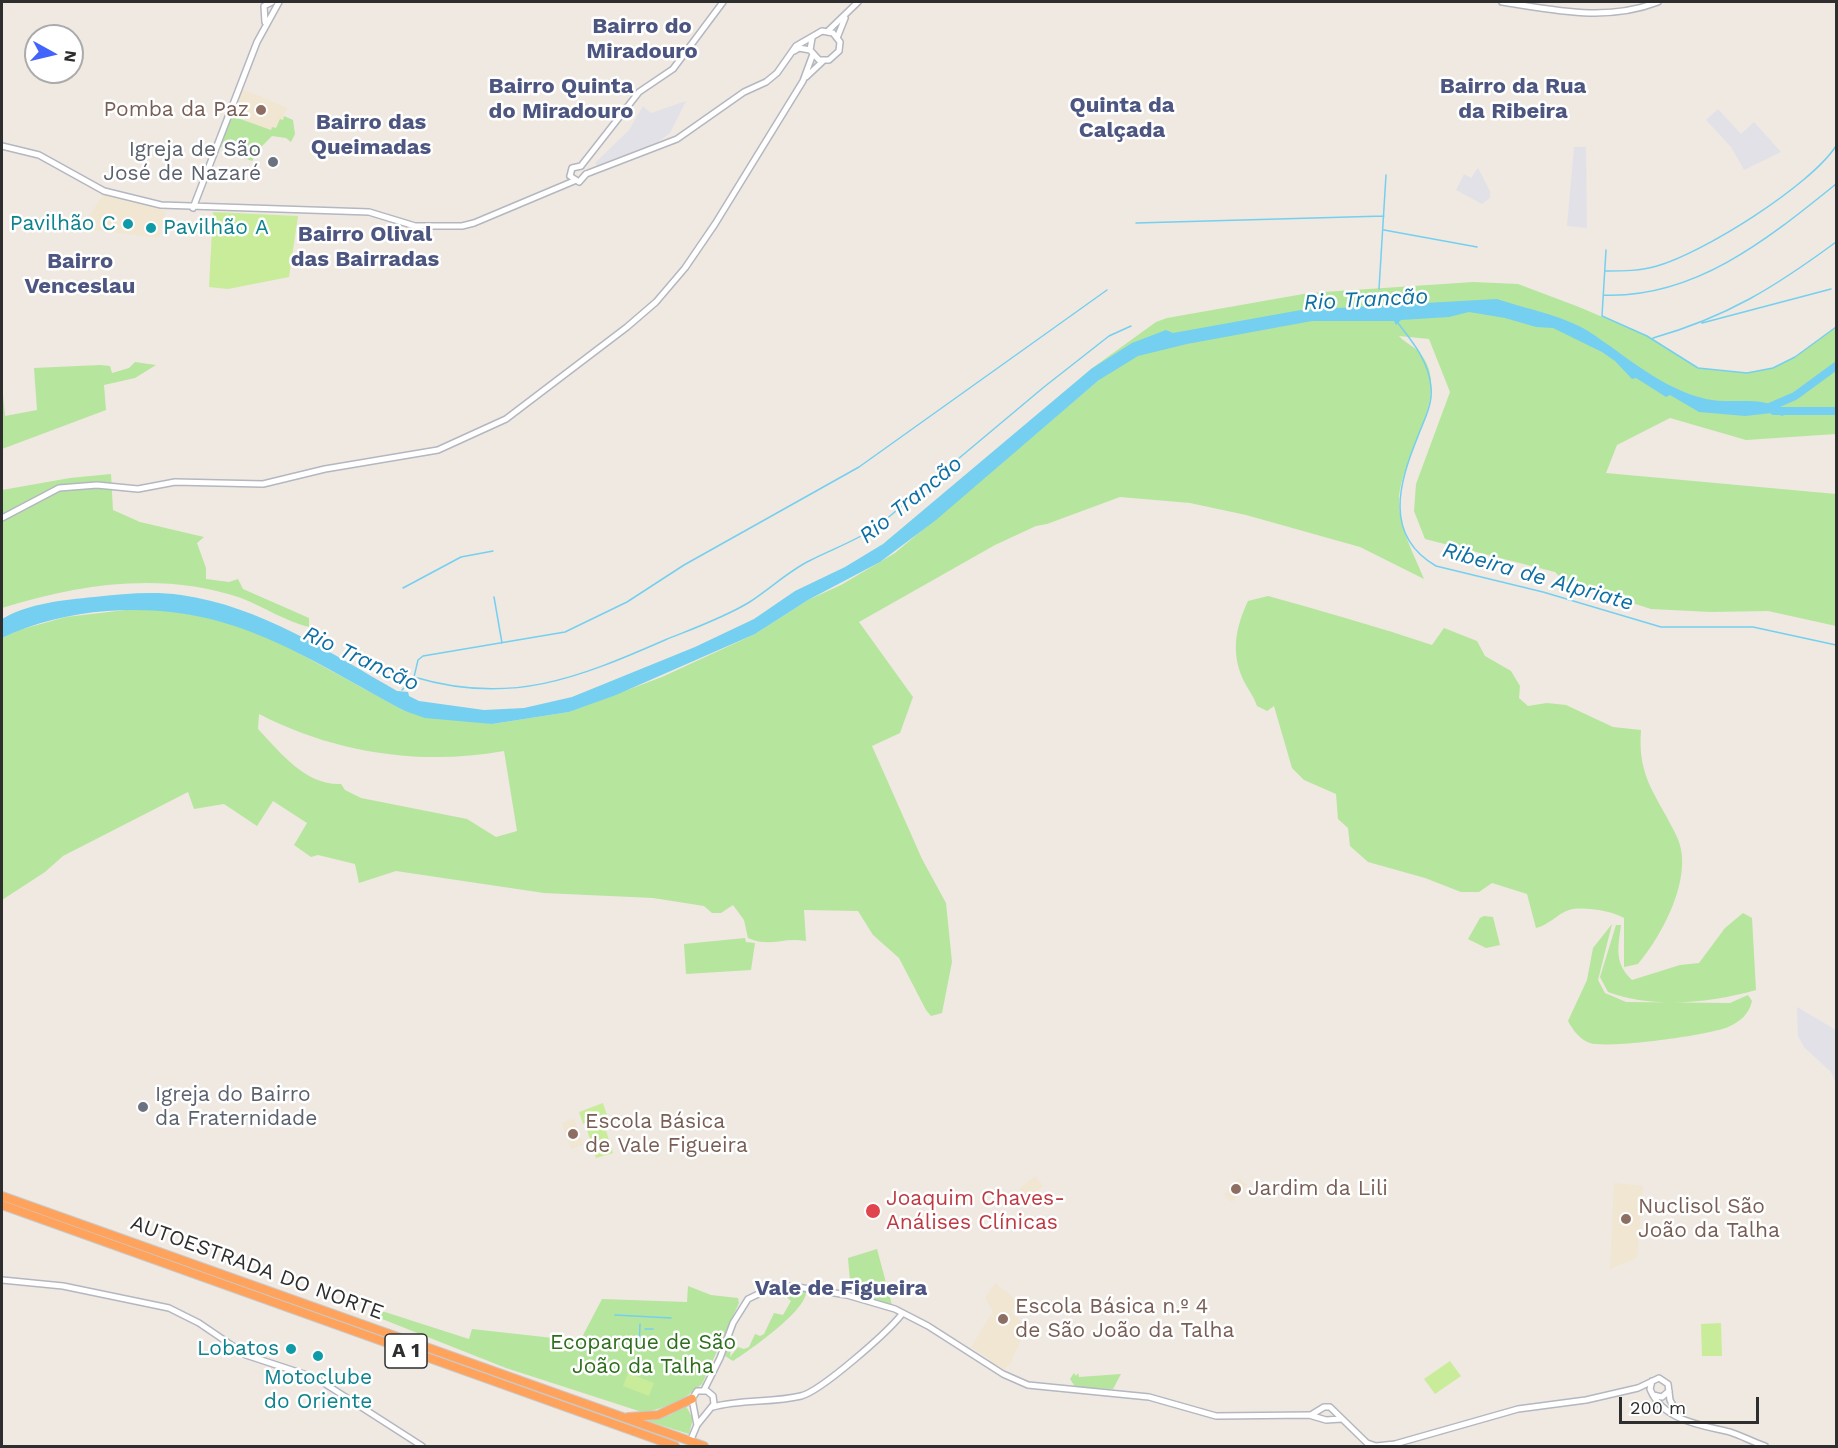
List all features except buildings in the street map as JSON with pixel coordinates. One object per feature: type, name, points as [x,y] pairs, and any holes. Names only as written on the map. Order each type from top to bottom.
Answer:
[{"type":"highway","name":"AUTOESTRADA DO NORTE","points":[[2,1196],[704,1446]]},
{"type":"highway","name":"AUTOESTRADA DO NORTE","points":[[2,1205],[675,1446]]},
{"type":"highway","points":[[622,1417],[658,1416],[693,1403]]},
{"type":"street","points":[[193,208],[271,11],[272,2],[264,4],[271,11]]},
{"type":"street","points":[[271,11],[279,2]]},
{"type":"street","points":[[572,179],[572,168],[581,166],[632,99],[673,69],[723,2]]},
{"type":"street","points":[[2,146],[39,155],[104,191],[160,205],[193,208],[369,212],[406,226],[462,226],[556,189],[572,179],[583,180],[586,174],[677,139],[744,92],[766,82],[777,73],[796,46],[817,33],[828,31],[858,2]]},
{"type":"street","points":[[1502,2],[1598,14],[1621,13],[1658,2]]},
{"type":"street","points":[[803,81],[824,61],[834,58],[839,51],[837,38],[847,14]]},
{"type":"street","points":[[828,31],[837,38]]},
{"type":"street","points":[[2,518],[59,488],[97,485],[138,489],[175,482],[263,484],[325,468],[438,450],[506,419],[623,330],[656,302],[685,268],[715,224],[803,81],[812,52],[812,38]]},
{"type":"street","points":[[792,52],[799,48],[812,52],[824,61]]},
{"type":"street","points":[[581,166],[586,174]]},
{"type":"street","points":[[2,1280],[63,1286],[169,1308],[199,1323],[246,1354],[316,1378],[422,1446]]},
{"type":"street","points":[[697,1425],[693,1403],[695,1393],[704,1390],[739,1311],[748,1299],[773,1287],[791,1286],[847,1295],[895,1309],[928,1326],[1003,1374],[1028,1385],[1149,1397],[1216,1416],[1309,1415],[1341,1419]]},
{"type":"street","points":[[693,1403],[699,1412],[728,1403],[803,1396],[873,1345],[902,1314]]},
{"type":"street","points":[[1309,1415],[1322,1408],[1332,1409],[1369,1445],[1394,1445],[1518,1409],[1586,1400],[1638,1388],[1659,1378],[1665,1379],[1668,1384],[1671,1406],[1680,1418]]},
{"type":"street","points":[[1652,1381],[1652,1393],[1658,1403],[1680,1418],[1692,1424],[1736,1434],[1765,1446]]},
{"type":"street","points":[[1638,1388],[1662,1397],[1669,1391]]},
{"type":"street","points":[[692,1437],[697,1425],[711,1409],[713,1396],[704,1390]]},
{"type":"street","points":[[1322,1408],[1320,1413],[1322,1418]]},
{"type":"street","points":[[1330,1418],[1332,1409]]},
{"type":"shaded area","name":"Pomba da Paz","points":[[242,89],[288,108],[276,128],[271,130],[232,116]]},
{"type":"shaded area","points":[[686,101],[670,133],[657,143],[598,167],[595,163],[629,130],[643,106],[651,113]]},
{"type":"shaded area","points":[[1718,109],[1741,134],[1754,122],[1781,152],[1744,170],[1731,147],[1706,120]]},
{"type":"shaded area","points":[[1574,147],[1586,147],[1587,228],[1567,226]]},
{"type":"shaded area","points":[[1478,168],[1490,191],[1490,198],[1482,204],[1456,190],[1464,174],[1471,178]]},
{"type":"shaded area","points":[[103,195],[166,211],[159,238],[87,229],[83,225]]},
{"type":"shaded area","points":[[1797,1007],[1836,1030],[1836,1084],[1831,1072],[1804,1047],[1798,1036]]},
{"type":"shaded area","name":"Escola Básica de Vale Figueira","points":[[574,1119],[583,1145],[571,1149],[562,1123]]},
{"type":"shaded area","points":[[1035,1176],[1043,1186],[1027,1199],[1019,1189]]},
{"type":"shaded area","name":"Jardim da Lili","points":[[1238,1178],[1247,1185],[1232,1202],[1224,1195]]},
{"type":"shaded area","name":"Nuclisol São João da Talha","points":[[1614,1183],[1643,1186],[1637,1258],[1610,1269]]},
{"type":"shaded area","name":"Escola Básica n.º 4 de São João da Talha","points":[[995,1283],[1018,1301],[1011,1312],[1027,1327],[1010,1364],[1004,1369],[989,1362],[989,1359],[971,1347],[993,1311],[985,1298]]},
{"type":"green space","points":[[232,116],[271,130],[272,127],[276,128],[284,116],[293,120],[295,134],[291,142],[286,138],[272,136],[252,161],[225,151],[221,146]]},
{"type":"green space","points":[[213,212],[298,216],[289,277],[228,289],[209,287]]},
{"type":"green space","points":[[1473,282],[1518,284],[1647,336],[1698,368],[1747,373],[1773,368],[1795,357],[1836,327],[1836,434],[1746,440],[1670,418],[1617,445],[1606,473],[1836,494],[1836,626],[1768,611],[1711,612],[1651,609],[1564,581],[1555,572],[1425,539],[1414,511],[1416,484],[1450,392],[1429,339],[1399,336],[1420,353],[1429,369],[1431,387],[1429,406],[1407,464],[1399,501],[1404,531],[1424,579],[1360,547],[1246,515],[1190,503],[1120,497],[1036,526],[995,545],[859,622],[913,697],[900,733],[872,746],[922,859],[946,903],[952,962],[942,1013],[931,1016],[926,1010],[899,958],[873,935],[858,911],[804,910],[806,941],[763,942],[748,938],[744,920],[733,905],[721,913],[712,913],[704,906],[653,898],[544,893],[396,871],[359,883],[355,864],[318,855],[311,857],[294,845],[307,823],[273,801],[257,826],[224,804],[194,809],[188,792],[63,856],[45,872],[2,900],[2,638],[19,630],[66,617],[134,609],[166,610],[220,620],[271,638],[405,711],[492,724],[569,712],[662,677],[755,634],[808,600],[841,585],[895,553],[1099,380],[1091,369],[1156,322],[1167,318],[1309,293]],"holes":[[[259,714],[288,727],[348,747],[378,753],[441,757],[504,751],[517,831],[496,837],[467,819],[361,798],[345,790],[341,784],[316,779],[305,774],[285,758],[258,729]]]},
{"type":"green space","points":[[135,362],[156,365],[135,378],[104,385],[106,410],[2,449],[2,384],[5,416],[37,410],[34,368],[100,365],[110,366],[112,373],[129,368]]},
{"type":"green space","points":[[111,474],[113,510],[140,522],[204,537],[197,543],[206,568],[206,579],[229,582],[238,579],[243,589],[309,618],[309,627],[241,598],[181,585],[151,583],[91,587],[2,608],[2,490],[70,478]]},
{"type":"green space","points":[[1268,596],[1432,645],[1444,628],[1477,641],[1485,656],[1511,671],[1520,686],[1519,698],[1528,706],[1547,703],[1566,705],[1613,727],[1641,730],[1642,762],[1650,786],[1677,837],[1682,869],[1679,886],[1666,922],[1638,964],[1624,967],[1624,918],[1619,915],[1597,910],[1575,909],[1536,928],[1527,894],[1492,883],[1479,892],[1461,892],[1425,878],[1368,862],[1350,846],[1348,828],[1338,819],[1336,794],[1304,780],[1292,768],[1274,706],[1267,711],[1257,706],[1239,667],[1236,639],[1248,601]]},
{"type":"green space","points":[[1743,913],[1752,918],[1756,990],[1701,1001],[1644,1001],[1608,992],[1600,977],[1616,925],[1621,925],[1618,948],[1620,961],[1626,974],[1632,980],[1680,965],[1699,963],[1725,928]]},
{"type":"green space","points":[[1493,917],[1500,945],[1486,948],[1468,939],[1480,918]]},
{"type":"green space","points":[[1612,924],[1598,980],[1605,993],[1626,1002],[1730,1003],[1748,995],[1752,1001],[1747,1013],[1741,1020],[1728,1027],[1681,1037],[1617,1044],[1590,1043],[1583,1040],[1568,1021],[1587,980],[1593,948]]},
{"type":"green space","points":[[745,938],[746,942],[755,943],[751,970],[686,974],[684,944]]},
{"type":"green space","points":[[603,1103],[607,1115],[583,1124],[579,1112]]},
{"type":"green space","points":[[604,1124],[613,1153],[596,1158],[587,1130]]},
{"type":"green space","points":[[877,1249],[892,1305],[851,1292],[848,1258]]},
{"type":"green space","name":"Ecoparque de São João da Talha","points":[[688,1286],[711,1295],[738,1298],[739,1303],[702,1384],[679,1402],[645,1413],[506,1368],[377,1317],[380,1312],[385,1312],[469,1339],[472,1329],[580,1341],[602,1299],[687,1302]]},
{"type":"green space","points":[[780,1291],[806,1292],[804,1300],[797,1309],[764,1339],[733,1361],[725,1356],[727,1349],[731,1349],[730,1357],[738,1347],[744,1349],[749,1347],[755,1334],[760,1336],[764,1334],[774,1313],[783,1315],[791,1301]]},
{"type":"green space","points":[[1721,1323],[1722,1356],[1702,1356],[1701,1324]]},
{"type":"green space","points":[[1450,1361],[1461,1376],[1435,1394],[1424,1379]]},
{"type":"green space","points":[[628,1373],[654,1383],[649,1396],[623,1386]]},
{"type":"green space","points":[[1074,1373],[1076,1376],[1078,1373],[1079,1377],[1121,1374],[1113,1389],[1076,1388],[1070,1379]]},
{"type":"green space","points":[[686,1406],[693,1419],[689,1434],[647,1421],[670,1415]]},
{"type":"water","points":[[1497,299],[1578,325],[1674,388],[1716,401],[1767,403],[1786,412],[1783,416],[1772,413],[1745,416],[1699,412],[1670,395],[1666,397],[1636,378],[1632,379],[1615,361],[1602,352],[1553,328],[1536,327],[1505,318],[1469,312],[1449,317],[1401,320],[1396,325],[1394,321],[1312,321],[1187,344],[1138,356],[1099,380],[936,520],[880,562],[808,600],[755,634],[616,695],[569,712],[492,724],[425,718],[405,711],[264,637],[229,624],[192,615],[151,610],[93,612],[40,623],[2,638],[2,619],[24,609],[47,603],[127,594],[181,595],[239,609],[293,632],[397,691],[408,692],[409,696],[419,701],[484,710],[524,708],[572,697],[695,647],[754,619],[795,591],[845,567],[883,544],[1091,369],[1132,343],[1166,330],[1173,333],[1301,310]]},
{"type":"waterway","points":[[1606,271],[1651,268],[1677,259],[1727,233],[1804,180],[1836,146]]},
{"type":"waterway","points":[[1379,289],[1386,175]]},
{"type":"waterway","points":[[1603,295],[1637,294],[1669,287],[1699,276],[1757,244],[1836,184]]},
{"type":"waterway","points":[[1136,223],[1384,216]]},
{"type":"waterway","points":[[1384,230],[1477,247]]},
{"type":"waterway","points":[[1653,338],[1680,330],[1749,299],[1771,287],[1836,242]]},
{"type":"waterway","points":[[1606,250],[1602,316],[1647,336],[1698,368],[1747,373],[1773,368],[1795,357],[1836,327]]},
{"type":"waterway","points":[[1702,323],[1831,289]]},
{"type":"waterway","points":[[402,690],[414,677],[418,660],[423,656],[565,632],[627,602],[684,565],[859,467],[1107,290]]},
{"type":"waterway","name":"Ribeira de Alpriate","points":[[1398,323],[1424,361],[1430,378],[1431,393],[1428,412],[1411,454],[1401,490],[1402,524],[1408,539],[1419,553],[1436,566],[1543,592],[1661,627],[1753,627],[1836,645]]},
{"type":"waterway","points":[[414,677],[481,689],[543,684],[603,666],[728,614],[756,598],[801,565],[878,526],[1044,387],[1109,336],[1131,326]]},
{"type":"waterway","points":[[1765,409],[1795,396],[1836,366]]},
{"type":"waterway","name":"Rio Trancão","points":[[1774,411],[1836,411]]},
{"type":"waterway","points":[[403,588],[461,557],[493,551]]},
{"type":"waterway","points":[[494,597],[502,643]]},
{"type":"waterway","points":[[615,1315],[671,1318]]},
{"type":"waterway","points":[[639,1349],[640,1324]]},
{"type":"waterway","points":[[645,1329],[653,1329]]},
{"type":"waterway","points":[[629,1338],[638,1338]]},
{"type":"place","name":"Pomba da Paz","points":[[261,110]]},
{"type":"place","name":"Igreja de São José de Nazaré","points":[[273,162]]},
{"type":"place","name":"Pavilhão C","points":[[128,224]]},
{"type":"place","name":"Pavilhão A","points":[[151,228]]},
{"type":"place","name":"Igreja do Bairro da Fraternidade","points":[[143,1107]]},
{"type":"place","name":"Escola Básica de Vale Figueira","points":[[573,1134]]},
{"type":"place","name":"Jardim da Lili","points":[[1236,1189]]},
{"type":"place","name":"Joaquim Chaves- Análises Clínicas","points":[[873,1211]]},
{"type":"place","name":"Nuclisol São João da Talha","points":[[1626,1219]]},
{"type":"place","name":"Escola Básica n.º 4 de São João da Talha","points":[[1003,1319]]},
{"type":"place","name":"Lobatos","points":[[291,1349]]},
{"type":"place","name":"Motoclube do Oriente","points":[[318,1356]]},
{"type":"district","name":"Bairro do Miradouro","points":[[642,40]]},
{"type":"district","name":"Bairro Quinta do Miradouro","points":[[561,100]]},
{"type":"district","name":"Bairro da Rua da Ribeira","points":[[1513,100]]},
{"type":"district","name":"Quinta da Calçada","points":[[1122,118]]},
{"type":"district","name":"Bairro das Queimadas","points":[[371,136]]},
{"type":"district","name":"Bairro Olival das Bairradas","points":[[365,248]]},
{"type":"district","name":"Bairro Venceslau","points":[[80,274]]},
{"type":"district","name":"Vale de Figueira","points":[[841,1289]]}]
